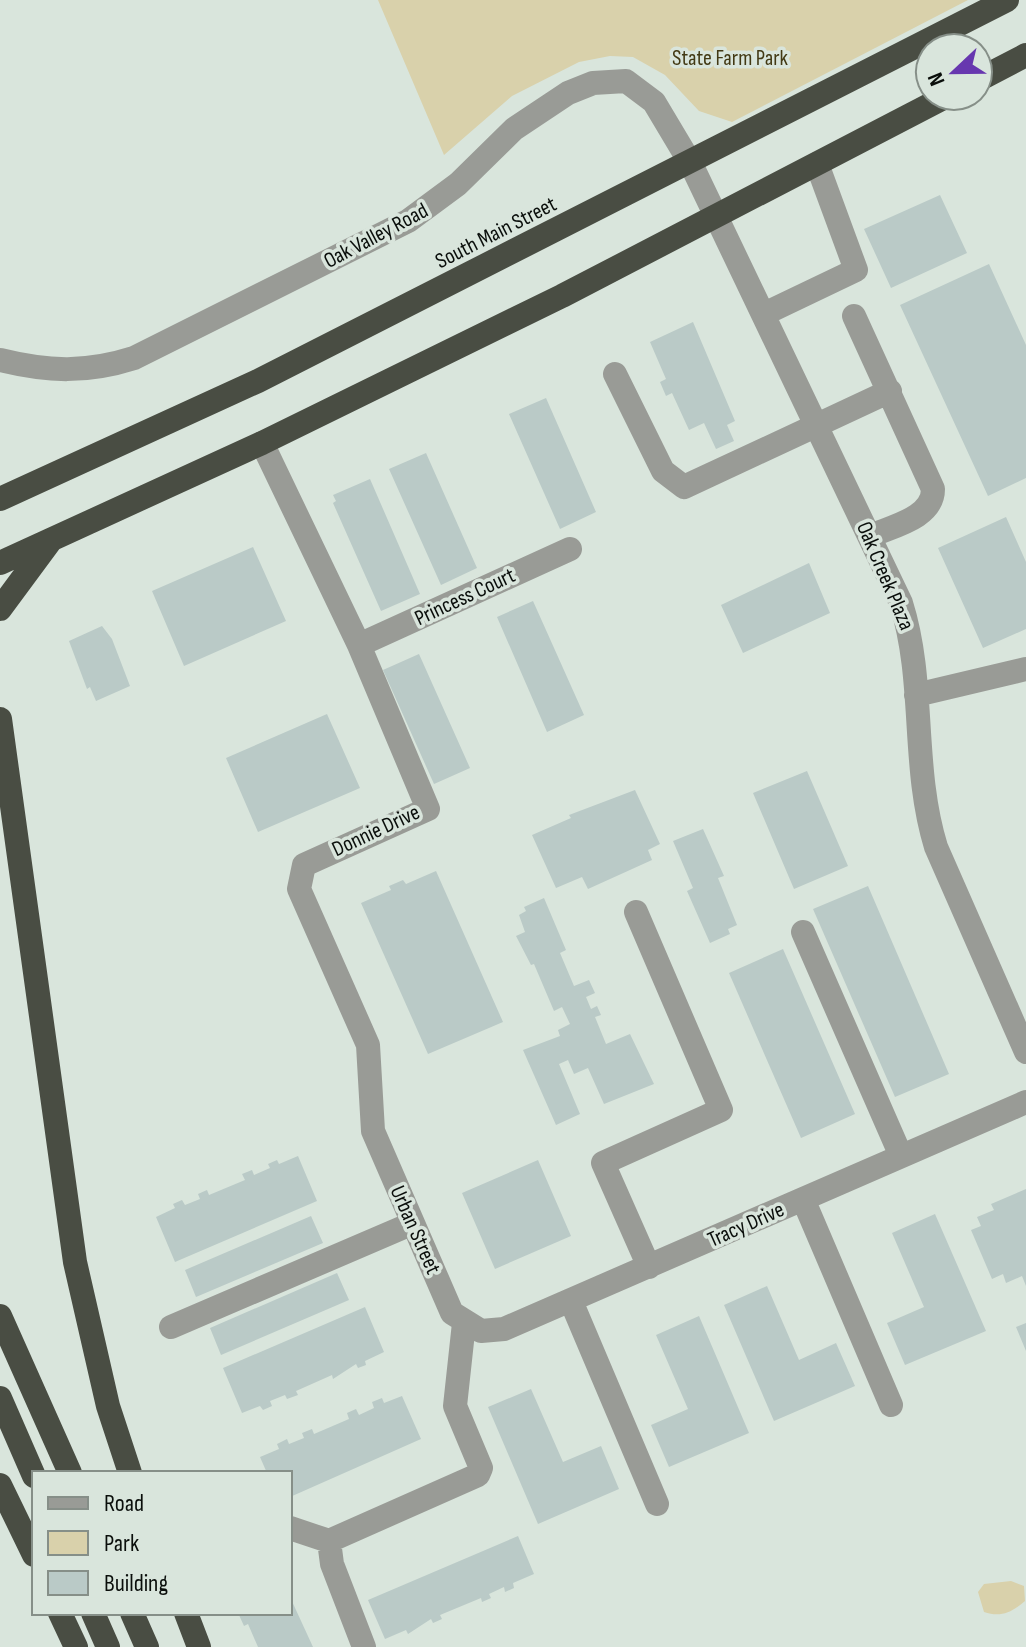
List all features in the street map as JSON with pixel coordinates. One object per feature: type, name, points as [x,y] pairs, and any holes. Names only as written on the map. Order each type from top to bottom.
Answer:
[{"type":"highway","name":"South Main Street","points":[[0,499],[258,381],[691,164],[1007,0]]},
{"type":"highway","points":[[994,72],[1026,55]]},
{"type":"highway","points":[[0,563],[262,443],[717,216],[916,112]]},
{"type":"highway","points":[[0,609],[52,539]]},
{"type":"highway","points":[[0,719],[75,1262],[108,1406],[129,1471]]},
{"type":"highway","points":[[0,1316],[69,1471]]},
{"type":"highway","points":[[0,1398],[32,1471]]},
{"type":"highway","points":[[0,1485],[32,1551]]},
{"type":"highway","points":[[61,1615],[76,1647]]},
{"type":"highway","points":[[94,1615],[108,1647]]},
{"type":"highway","points":[[133,1615],[147,1647]]},
{"type":"highway","points":[[187,1615],[199,1647]]},
{"type":"street","name":"Oak Valley Road","points":[[0,360],[57,371],[85,371],[148,352],[408,221],[458,184],[514,129],[568,93],[593,83],[626,81],[645,92],[691,164]]},
{"type":"street","name":"Oak Creek Plaza","points":[[691,164],[901,603],[916,664],[919,773],[925,811],[936,847],[1026,1052]]},
{"type":"street","points":[[764,314],[856,270],[817,164]]},
{"type":"street","points":[[854,316],[932,479],[933,499],[925,511],[870,536]]},
{"type":"street","points":[[615,374],[663,471],[684,487],[890,391]]},
{"type":"street","name":"Donnie Drive","points":[[262,443],[359,645],[428,809],[304,865],[299,889],[368,1045],[373,1131]]},
{"type":"street","name":"Princess Court","points":[[359,645],[570,549]]},
{"type":"street","points":[[916,695],[1026,669]]},
{"type":"street","points":[[636,912],[721,1110],[603,1163],[649,1267]]},
{"type":"street","points":[[803,932],[901,1156]]},
{"type":"street","name":"Tracy Drive","points":[[464,1323],[481,1331],[504,1329],[1026,1102]]},
{"type":"street","name":"Urban Street","points":[[373,1131],[452,1313],[464,1323]]},
{"type":"street","points":[[803,1199],[891,1405]]},
{"type":"street","points":[[171,1327],[411,1224]]},
{"type":"street","points":[[571,1301],[657,1504]]},
{"type":"street","points":[[292,1529],[329,1541],[478,1475],[481,1468],[455,1406],[464,1323]]},
{"type":"street","points":[[329,1541],[332,1564],[364,1647]]},
{"type":"green space","name":"State Farm Park","points":[[378,0],[968,0],[732,122],[699,111],[665,75],[633,57],[610,56],[579,62],[512,96],[444,155]]},
{"type":"green space","points":[[1011,1581],[1024,1586],[1025,1601],[1006,1613],[984,1612],[978,1592],[984,1584]]},
{"type":"building","points":[[940,195],[967,253],[891,288],[864,229]]},
{"type":"building","points":[[989,264],[1026,345],[1026,478],[988,496],[900,305]]},
{"type":"building","points":[[693,322],[735,421],[727,425],[734,441],[716,449],[704,423],[689,430],[672,393],[666,396],[660,382],[666,379],[650,342]]},
{"type":"building","points":[[546,398],[596,512],[560,529],[509,414]]},
{"type":"building","points":[[426,453],[477,568],[441,585],[389,469]]},
{"type":"building","points":[[370,479],[420,594],[381,611],[333,503],[336,501],[333,495]]},
{"type":"building","points":[[1006,517],[1026,562],[1026,629],[983,648],[938,548]]},
{"type":"building","points":[[253,547],[286,621],[184,666],[152,591]]},
{"type":"building","points":[[809,563],[830,613],[743,653],[721,605]]},
{"type":"building","points":[[533,601],[584,715],[547,732],[497,617]]},
{"type":"building","points":[[102,626],[112,639],[130,686],[96,701],[90,687],[87,689],[69,641]]},
{"type":"building","points":[[419,654],[470,768],[434,784],[383,670]]},
{"type":"building","points":[[327,714],[360,788],[258,832],[226,758]]},
{"type":"building","points":[[807,771],[848,866],[794,889],[753,793]]},
{"type":"building","points":[[635,790],[660,844],[648,850],[652,860],[588,889],[582,877],[556,888],[532,835],[571,818],[569,815]]},
{"type":"building","points":[[703,829],[724,876],[718,878],[737,925],[728,929],[730,934],[710,943],[687,891],[693,888],[673,841]]},
{"type":"building","points":[[436,871],[503,1022],[428,1054],[361,903],[391,890],[389,886],[403,880],[406,884]]},
{"type":"building","points":[[868,886],[949,1074],[895,1097],[813,909]]},
{"type":"building","points":[[544,898],[566,950],[560,953],[574,986],[589,980],[595,993],[586,997],[591,1009],[597,1006],[601,1015],[595,1017],[606,1044],[630,1034],[654,1084],[604,1104],[588,1068],[574,1074],[568,1060],[559,1064],[580,1114],[556,1125],[523,1050],[560,1036],[558,1030],[570,1024],[562,1007],[554,1011],[534,964],[531,965],[516,936],[525,932],[519,915],[526,911],[524,907]]},
{"type":"building","points":[[783,949],[855,1114],[801,1138],[729,973]]},
{"type":"building","points":[[298,1156],[317,1201],[175,1262],[156,1217],[175,1208],[173,1204],[182,1200],[185,1205],[200,1199],[198,1194],[207,1190],[209,1195],[245,1180],[242,1174],[252,1170],[254,1175],[270,1168],[268,1164],[277,1160],[279,1164]]},
{"type":"building","points":[[538,1160],[571,1236],[495,1269],[462,1193]]},
{"type":"building","points":[[1026,1189],[1026,1286],[1022,1276],[1006,1283],[1003,1274],[992,1279],[971,1230],[981,1226],[977,1217],[994,1210],[991,1204]]},
{"type":"building","points":[[935,1214],[986,1331],[905,1365],[887,1323],[924,1307],[892,1233]]},
{"type":"building","points":[[311,1216],[323,1243],[196,1297],[185,1270]]},
{"type":"building","points":[[337,1273],[349,1300],[221,1355],[210,1328]]},
{"type":"building","points":[[767,1286],[799,1360],[836,1343],[855,1386],[774,1421],[724,1305]]},
{"type":"building","points":[[365,1307],[384,1352],[365,1361],[366,1365],[358,1368],[356,1364],[333,1379],[332,1375],[296,1391],[298,1395],[287,1399],[285,1395],[270,1401],[272,1406],[263,1410],[260,1406],[242,1413],[223,1368]]},
{"type":"building","points":[[699,1316],[749,1433],[669,1467],[651,1425],[688,1409],[656,1335]]},
{"type":"building","points":[[1026,1323],[1026,1351],[1016,1327]]},
{"type":"building","points":[[531,1389],[563,1462],[601,1446],[619,1489],[538,1524],[488,1407]]},
{"type":"building","points":[[402,1396],[421,1439],[292,1496],[292,1471],[266,1471],[260,1457],[279,1449],[277,1444],[287,1439],[289,1444],[304,1438],[302,1433],[312,1429],[314,1434],[349,1419],[347,1413],[356,1409],[359,1415],[374,1408],[372,1402],[382,1398],[384,1403]]},
{"type":"building","points":[[518,1536],[534,1574],[513,1583],[514,1588],[505,1592],[504,1587],[489,1594],[491,1598],[482,1602],[481,1598],[440,1615],[442,1619],[433,1623],[431,1619],[408,1634],[406,1630],[385,1639],[368,1600]]},
{"type":"building","points":[[292,1601],[313,1647],[258,1647],[248,1624],[244,1626],[239,1615],[292,1615]]}]
